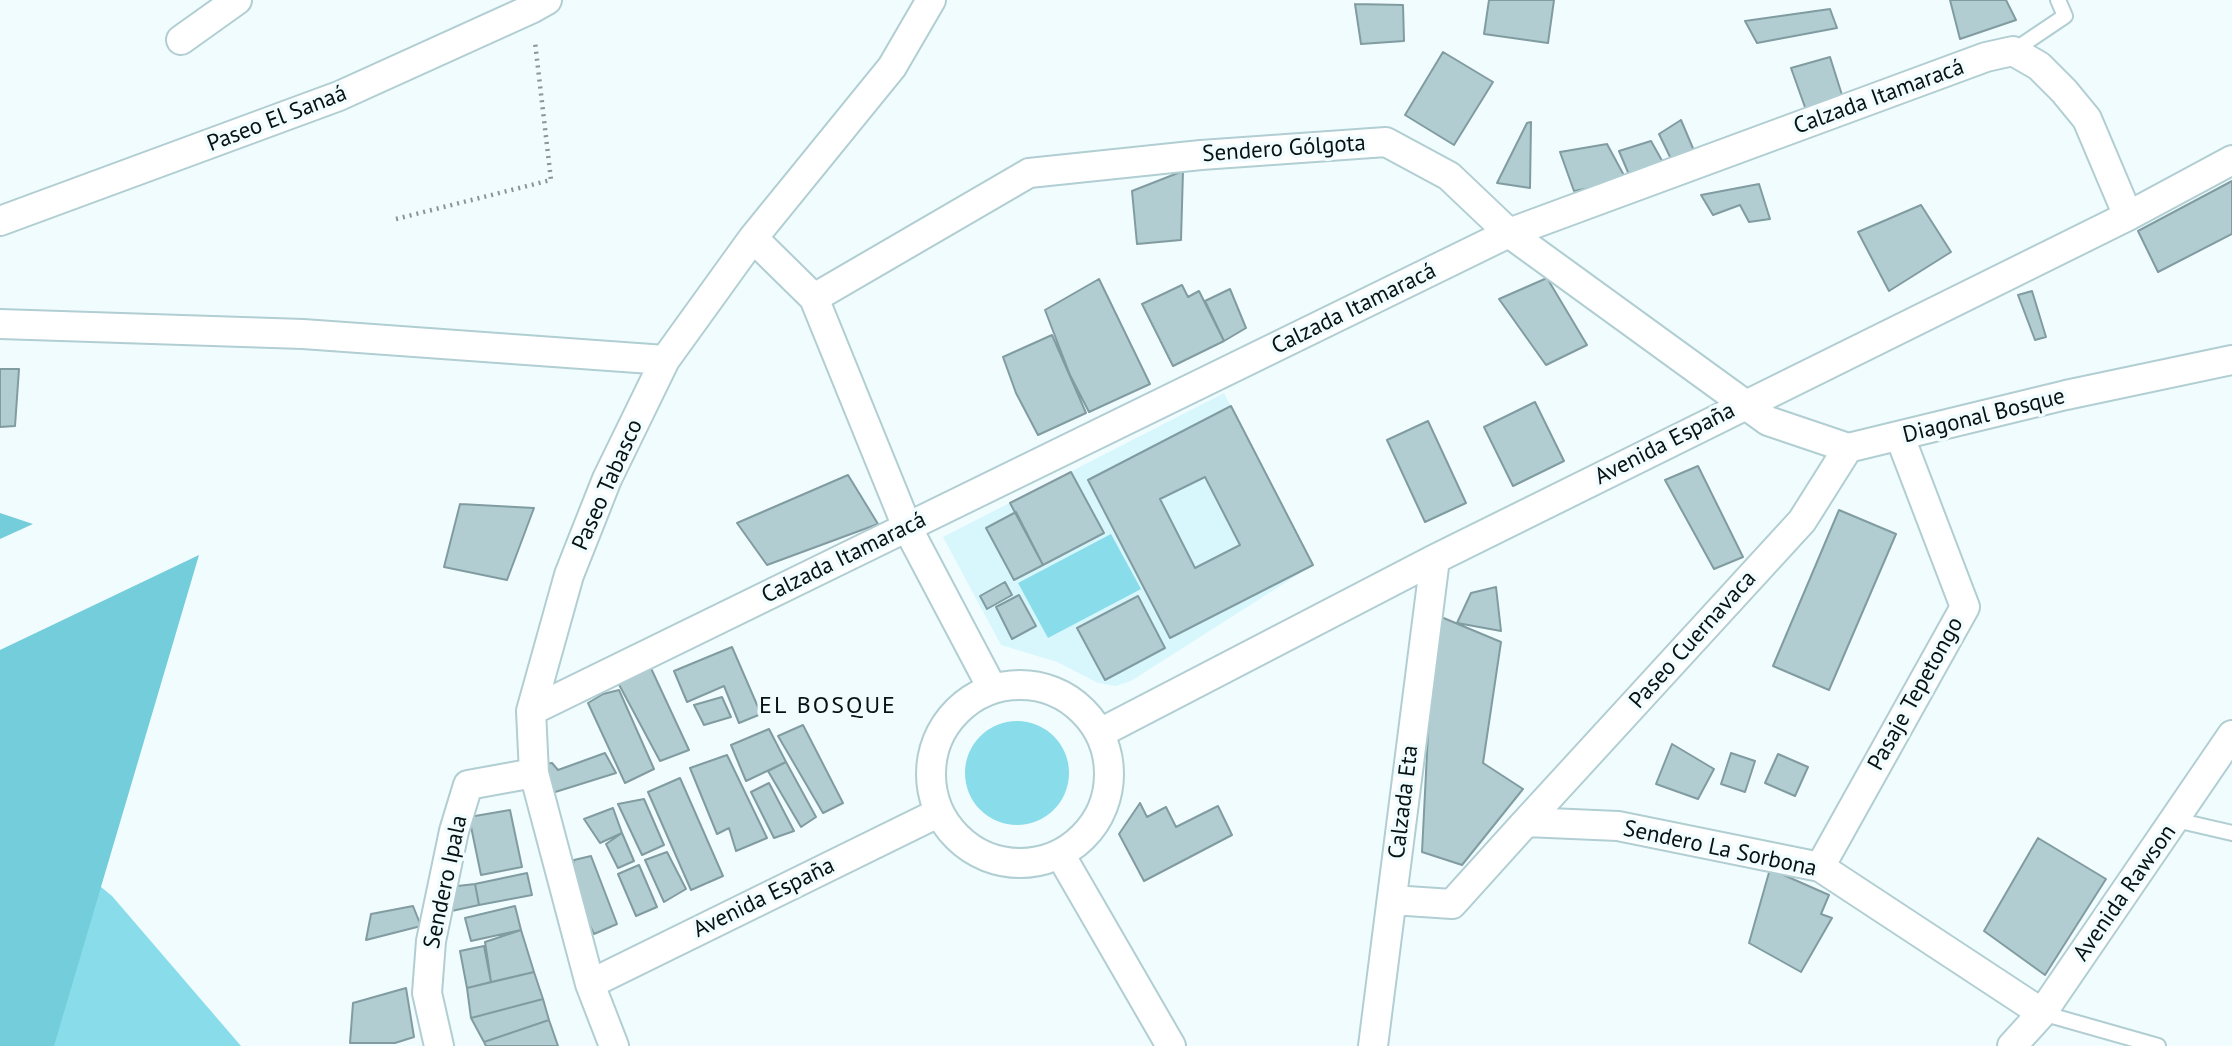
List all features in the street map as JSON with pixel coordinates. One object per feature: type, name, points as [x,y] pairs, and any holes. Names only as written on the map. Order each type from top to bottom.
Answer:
[{"type":"street","points":[[181,40],[237,0]]},
{"type":"street","name":"Paseo El Sanaá","points":[[0,221],[292,115],[539,5],[564,0]]},
{"type":"street","name":"Paseo Tabasco","points":[[614,1046],[590,984],[534,773],[531,710],[569,575],[607,479],[665,360],[753,238],[892,67],[931,0]]},
{"type":"street","points":[[2013,51],[2039,66],[2087,119],[2128,216]]},
{"type":"street","name":"Calzada Itamaracá","points":[[531,710],[1509,233],[1986,57],[2013,51]]},
{"type":"street","name":"Sendero Gólgota","points":[[814,298],[1029,173],[1201,155],[1386,142],[1449,176],[1509,233],[1745,404]]},
{"type":"street","name":"Avenida España","points":[[1100,733],[1435,559],[2128,216],[2232,160]]},
{"type":"street","points":[[753,238],[814,298],[907,527],[992,688]]},
{"type":"street","points":[[0,324],[303,334],[665,360]]},
{"type":"street","name":"Diagonal Bosque","points":[[1848,448],[2066,395],[2232,360]]},
{"type":"street","points":[[1745,404],[1769,421],[1848,448]]},
{"type":"street","name":"Pasaje Tepetongo","points":[[1820,867],[1965,607],[1900,437]]},
{"type":"street","name":"Paseo Cuernavaca","points":[[1526,822],[1802,521],[1848,448]]},
{"type":"street","name":"Calzada Eta","points":[[1373,1046],[1435,559]]},
{"type":"street","points":[[1017,684],[1042,687],[1065,696],[1085,712],[1100,733],[1109,760],[1109,788],[1100,815],[1084,838],[1060,854],[1033,863],[1005,863],[978,853],[955,836],[938,813],[930,770],[933,748],[955,711],[992,688],[1017,684]]},
{"type":"street","name":"Avenida Rawson","points":[[2012,1046],[2042,1013],[2232,735]]},
{"type":"street","name":"Sendero Ipala","points":[[439,1046],[427,993],[431,942],[454,831],[468,785],[534,773]]},
{"type":"street","name":"Avenida España","points":[[590,984],[938,813]]},
{"type":"street","points":[[1392,900],[1452,904],[1526,822]]},
{"type":"street","name":"Sendero La Sorbona","points":[[1526,822],[1618,826],[1820,867],[2042,1013]]},
{"type":"street","points":[[1060,854],[1171,1046]]},
{"type":"lane","points":[[2013,51],[2065,16],[2058,0]]},
{"type":"lane","points":[[2176,820],[2232,834]]},
{"type":"lane","points":[[2042,1013],[2158,1046]]},
{"type":"path","points":[[396,219],[551,180],[539,5]]},
{"type":"shaded area","points":[[1224,393],[1313,565],[1131,681],[1116,686],[1098,683],[1057,662],[1001,645],[943,537]]},
{"type":"shaded area","points":[[0,513],[33,524],[0,539]]},
{"type":"shaded area","points":[[1111,534],[1141,589],[1048,638],[1018,583]]},
{"type":"shaded area","points":[[199,555],[54,1046],[0,1046],[0,650]]},
{"type":"shaded area","points":[[1017,721],[1037,725],[1060,744],[1065,753],[1069,773],[1065,793],[1046,816],[1037,821],[1017,825],[997,821],[974,802],[969,793],[965,773],[969,753],[988,730],[997,725]]},
{"type":"shaded area","points":[[0,804],[112,896],[241,1046],[0,1046]]},
{"type":"building","points":[[1489,0],[1554,0],[1548,43],[1484,34]]},
{"type":"building","points":[[1950,0],[2006,0],[2016,20],[1960,39]]},
{"type":"building","points":[[1355,4],[1403,5],[1404,41],[1361,44]]},
{"type":"building","points":[[1830,9],[1837,28],[1757,43],[1745,21]]},
{"type":"building","points":[[1443,52],[1493,82],[1454,145],[1405,115]]},
{"type":"building","points":[[1830,57],[1842,95],[1806,110],[1791,68]]},
{"type":"building","points":[[1681,120],[1695,153],[1672,161],[1659,134]]},
{"type":"building","points":[[1531,122],[1530,188],[1497,183],[1527,123]]},
{"type":"building","points":[[1651,141],[1665,166],[1630,177],[1619,151]]},
{"type":"building","points":[[1607,144],[1627,181],[1574,191],[1560,152]]},
{"type":"building","points":[[1183,171],[1181,240],[1137,244],[1132,191]]},
{"type":"building","points":[[2232,181],[2232,234],[2158,272],[2138,231]]},
{"type":"building","points":[[1759,184],[1770,219],[1749,222],[1740,205],[1713,215],[1701,195]]},
{"type":"building","points":[[1921,205],[1951,252],[1889,291],[1858,232]]},
{"type":"building","points":[[1547,278],[1587,345],[1546,365],[1499,299]]},
{"type":"building","points":[[1099,279],[1150,384],[1089,412],[1070,375],[1045,310]]},
{"type":"building","points":[[1182,285],[1188,297],[1199,291],[1224,341],[1173,366],[1142,304]]},
{"type":"building","points":[[1230,289],[1246,328],[1224,341],[1205,301]]},
{"type":"building","points":[[2032,291],[2046,337],[2035,340],[2018,295]]},
{"type":"building","points":[[1052,335],[1086,413],[1038,435],[1016,393],[1003,357]]},
{"type":"building","points":[[0,369],[19,369],[15,426],[0,427]]},
{"type":"building","points":[[1535,402],[1564,461],[1513,486],[1484,427]]},
{"type":"building","points":[[1231,406],[1313,565],[1170,638],[1088,480]],"holes":[[[1205,477],[1240,545],[1195,568],[1160,499]]]},
{"type":"building","points":[[1428,421],[1466,503],[1425,522],[1387,440]]},
{"type":"building","points":[[1698,466],[1743,557],[1714,569],[1665,480]]},
{"type":"building","points":[[1071,472],[1104,533],[1043,565],[1010,503]]},
{"type":"building","points":[[848,475],[878,524],[767,565],[737,523]]},
{"type":"building","points":[[460,504],[534,508],[507,580],[444,567]]},
{"type":"building","points":[[1839,510],[1896,534],[1829,690],[1773,666]]},
{"type":"building","points":[[1016,512],[1043,565],[1014,580],[986,528]]},
{"type":"building","points":[[1005,582],[1012,595],[987,609],[980,596]]},
{"type":"building","points":[[1496,587],[1501,631],[1457,623],[1471,593]]},
{"type":"building","points":[[1019,595],[1036,626],[1012,639],[996,607]]},
{"type":"building","points":[[1138,596],[1165,648],[1105,680],[1077,628]]},
{"type":"building","points":[[1434,614],[1501,642],[1483,763],[1523,789],[1462,865],[1422,852]]},
{"type":"building","points":[[732,647],[761,714],[739,723],[724,686],[687,702],[674,671]]},
{"type":"building","points":[[649,664],[689,750],[660,761],[616,679]]},
{"type":"building","points":[[619,690],[654,769],[625,783],[588,703],[603,694]]},
{"type":"building","points":[[722,697],[731,717],[704,725],[694,705]]},
{"type":"building","points":[[803,725],[843,803],[823,813],[778,736]]},
{"type":"building","points":[[769,729],[786,762],[746,781],[731,745]]},
{"type":"building","points":[[1672,744],[1714,769],[1698,799],[1656,784]]},
{"type":"building","points":[[605,753],[616,773],[552,793],[542,764],[552,763],[558,770]]},
{"type":"building","points":[[1731,753],[1755,761],[1745,792],[1721,784]]},
{"type":"building","points":[[1778,754],[1808,767],[1795,796],[1765,783]]},
{"type":"building","points":[[727,755],[767,838],[736,851],[729,828],[717,834],[690,768]]},
{"type":"building","points":[[786,762],[816,817],[801,827],[768,771]]},
{"type":"building","points":[[680,778],[723,876],[691,890],[648,792]]},
{"type":"building","points":[[769,783],[794,831],[774,838],[751,792]]},
{"type":"building","points":[[644,799],[664,845],[642,855],[618,804]]},
{"type":"building","points":[[1140,803],[1147,817],[1166,807],[1176,827],[1218,806],[1232,835],[1144,881],[1119,834]]},
{"type":"building","points":[[613,808],[622,833],[600,843],[584,819]]},
{"type":"building","points":[[510,810],[522,867],[481,875],[469,817]]},
{"type":"building","points":[[622,833],[634,861],[618,868],[606,844]]},
{"type":"building","points":[[2038,838],[2106,879],[2045,975],[1984,931]]},
{"type":"building","points":[[667,852],[686,889],[664,902],[645,860]]},
{"type":"building","points":[[591,856],[617,924],[594,934],[569,882],[574,860]]},
{"type":"building","points":[[639,865],[657,907],[636,916],[618,874]]},
{"type":"building","points":[[1770,869],[1829,895],[1821,914],[1832,918],[1801,972],[1749,943]]},
{"type":"building","points":[[527,873],[532,895],[479,905],[475,884]]},
{"type":"building","points":[[475,884],[479,905],[447,912],[449,887]]},
{"type":"building","points":[[413,906],[421,926],[366,940],[371,914]]},
{"type":"building","points":[[515,906],[521,930],[471,941],[465,918]]},
{"type":"building","points":[[521,930],[534,972],[491,982],[485,942]]},
{"type":"building","points":[[484,946],[491,982],[467,988],[460,951]]},
{"type":"building","points":[[534,972],[543,999],[471,1018],[467,988]]},
{"type":"building","points":[[406,988],[414,1037],[395,1043],[350,1043],[353,1003]]},
{"type":"building","points":[[543,999],[549,1020],[484,1042],[471,1018]]},
{"type":"building","points":[[549,1020],[558,1046],[486,1046],[484,1042]]},
{"type":"district","name":"EL BOSQUE","points":[[828,706]]}]
